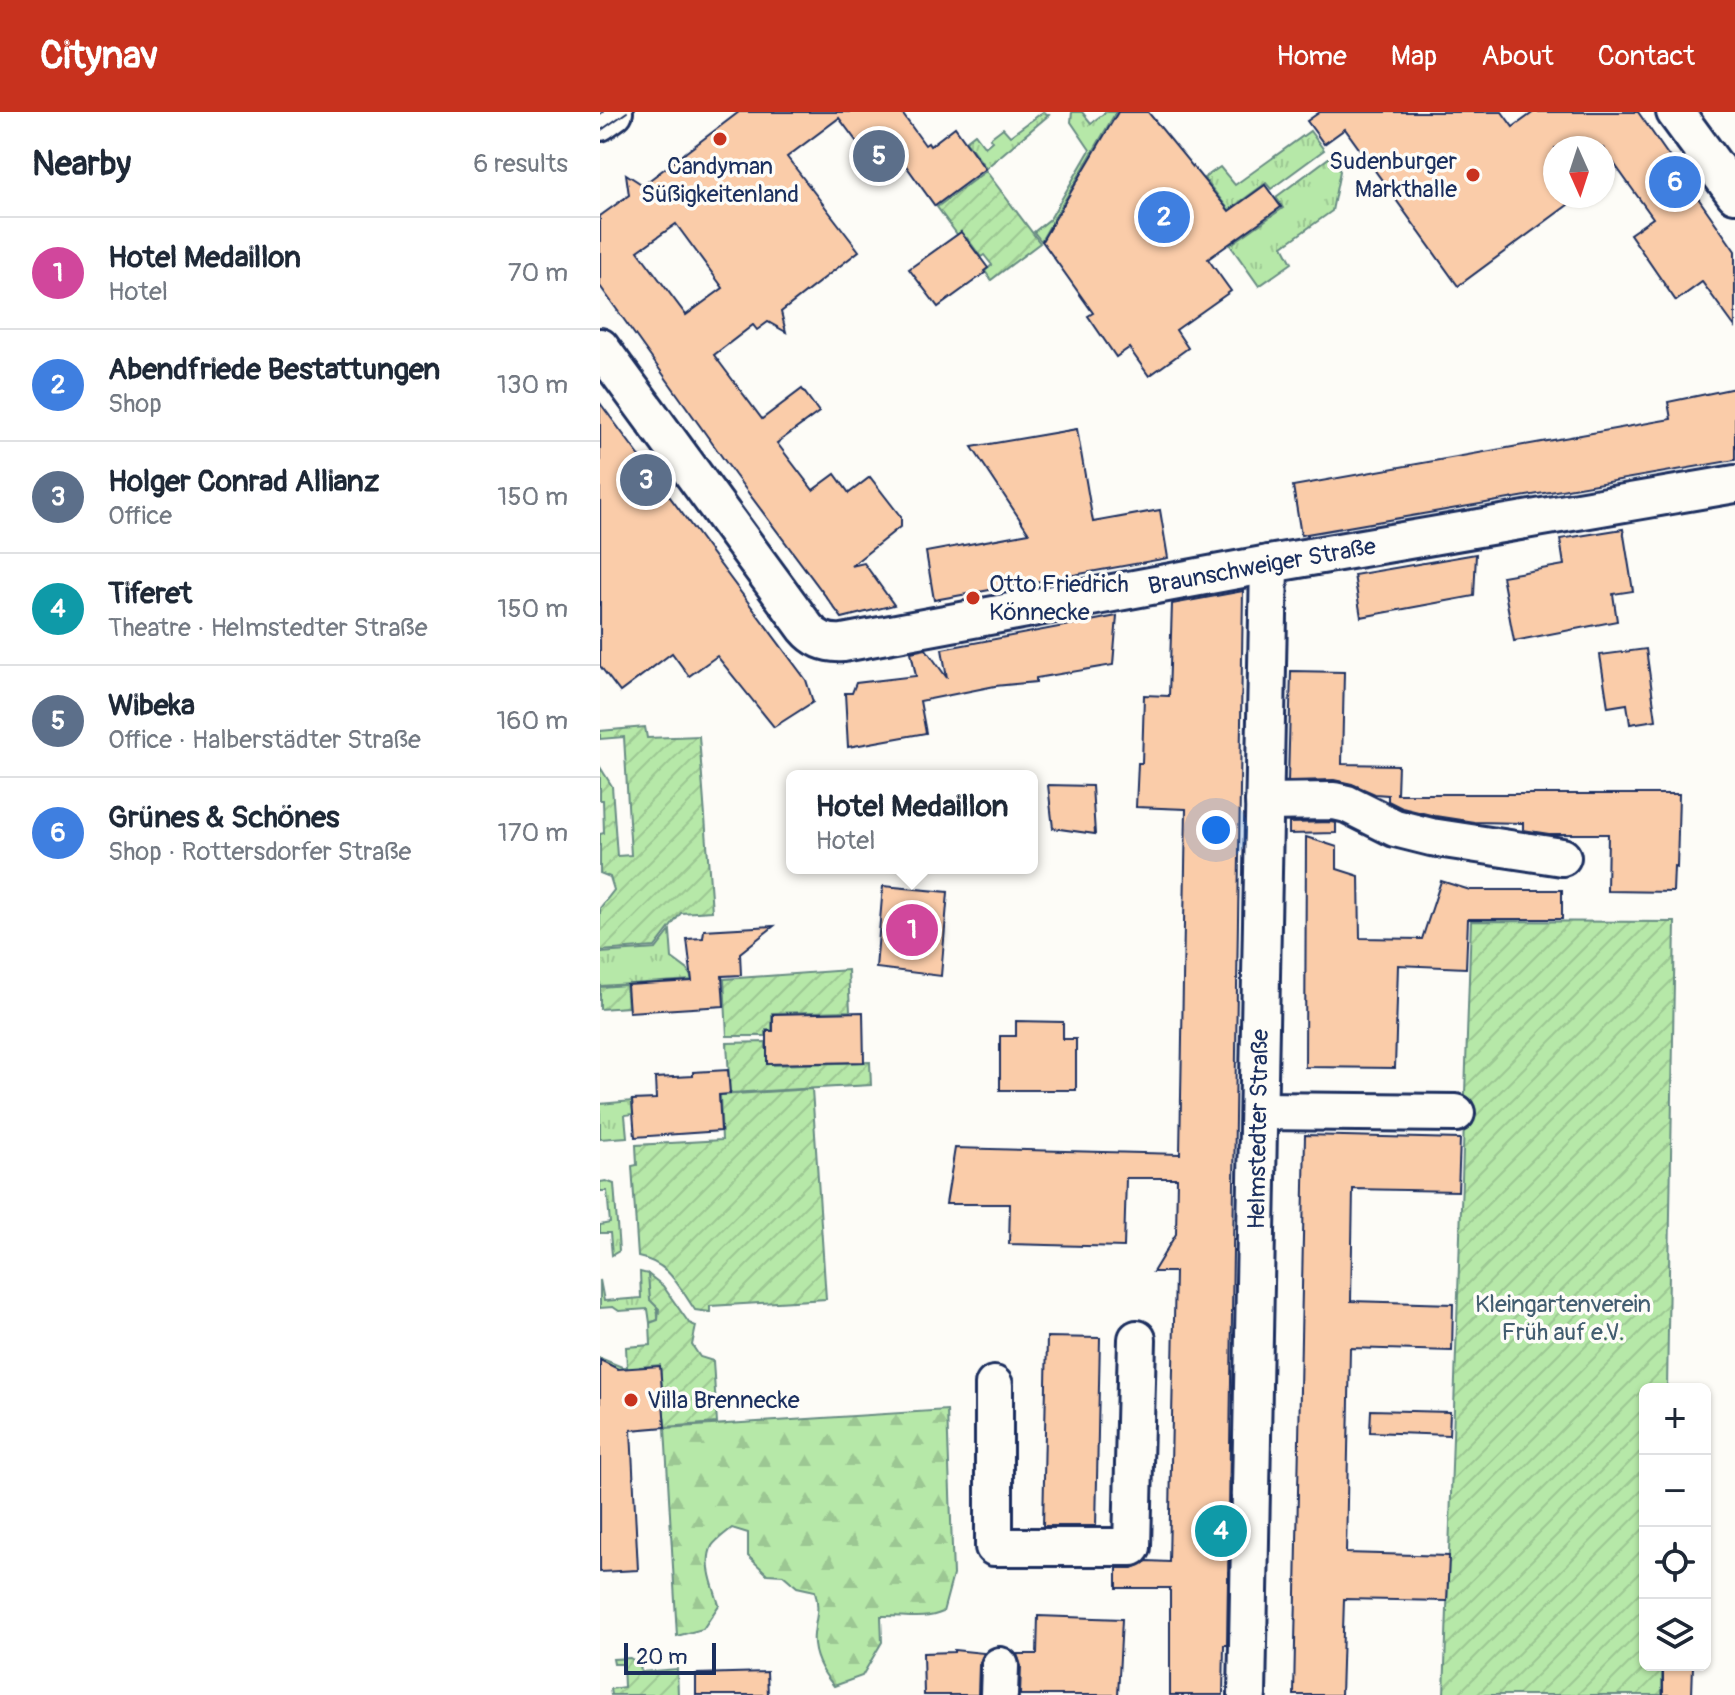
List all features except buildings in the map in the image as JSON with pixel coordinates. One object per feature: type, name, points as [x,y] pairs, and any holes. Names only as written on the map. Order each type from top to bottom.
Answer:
[{"type":"street","points":[[600,122],[614,112]]},
{"type":"street","points":[[1675,112],[1724,156],[1735,194]]},
{"type":"street","name":"Braunschweiger Straße","points":[[600,347],[806,628],[825,642],[843,643],[1269,564],[1735,484]]},
{"type":"street","name":"Helmstedter Straße","points":[[1247,1695],[1269,564]]},
{"type":"street","points":[[1264,802],[1334,801],[1347,804],[1380,823],[1407,831],[1516,852],[1562,857]]},
{"type":"street","points":[[1259,1111],[1456,1113]]},
{"type":"street","points":[[994,1385],[994,1547],[1132,1547],[1137,1339]]},
{"type":"green space","points":[[1043,112],[1049,115],[986,168],[966,141],[975,134],[985,147],[992,141],[990,138],[1003,128],[1010,136]]},
{"type":"green space","points":[[1072,112],[1082,112],[1091,123],[1106,112],[1116,112],[1041,241],[1034,232],[1050,219],[1090,150],[1071,122]]},
{"type":"green space","points":[[1310,131],[1324,150],[1271,189],[1266,183],[1229,210],[1204,178],[1220,167],[1235,185]]},
{"type":"green space","points":[[1330,157],[1340,171],[1332,211],[1283,246],[1292,263],[1259,286],[1230,245],[1283,208],[1276,197]]},
{"type":"green space","points":[[986,171],[1040,243],[991,280],[985,271],[992,265],[984,255],[981,257],[967,238],[962,241],[937,207]]},
{"type":"green space","points":[[645,727],[647,738],[699,736],[712,911],[681,913],[655,947],[600,951],[600,908],[614,890],[610,877],[600,873],[600,834],[604,833],[600,767],[612,786],[617,856],[631,855],[624,737],[600,739],[600,731]]},
{"type":"green space","name":"Kleingartenverein Früh auf e.V.","points":[[1471,921],[1675,922],[1667,1383],[1639,1383],[1639,1671],[1662,1671],[1662,1695],[1444,1695]]},
{"type":"green space","points":[[670,931],[672,958],[688,970],[692,980],[600,986],[600,953],[656,949]]},
{"type":"green space","points":[[848,970],[850,1011],[772,1013],[772,1030],[766,1030],[766,1036],[727,1036],[724,979]]},
{"type":"green space","points":[[626,985],[628,1007],[600,1009],[600,987]]},
{"type":"green space","points":[[766,1042],[766,1048],[773,1048],[774,1065],[870,1062],[871,1085],[730,1093],[727,1043]]},
{"type":"green space","points":[[812,1089],[826,1299],[710,1306],[710,1312],[695,1310],[666,1270],[638,1257],[632,1166],[637,1165],[636,1145],[722,1140],[720,1095]]},
{"type":"green space","points":[[632,1101],[633,1114],[625,1115],[627,1137],[600,1139],[600,1104]]},
{"type":"green space","points":[[600,1182],[614,1184],[619,1251],[612,1255],[610,1233],[600,1233],[600,1225],[610,1223],[607,1191],[600,1191]]},
{"type":"green space","points":[[640,1272],[648,1274],[658,1320],[650,1323],[648,1309],[619,1311],[613,1307],[600,1308],[600,1280],[604,1301],[641,1298]]},
{"type":"green space","points":[[648,1274],[663,1286],[689,1323],[696,1326],[692,1345],[700,1357],[713,1361],[717,1423],[665,1427],[660,1365],[640,1367],[642,1389],[624,1373],[600,1361],[600,1358],[627,1367],[626,1347],[651,1345],[650,1323],[658,1320],[659,1309],[650,1300]]},
{"type":"green space","points":[[947,1410],[953,1575],[943,1612],[920,1617],[881,1616],[882,1642],[862,1676],[834,1686],[821,1668],[814,1648],[815,1591],[797,1587],[783,1575],[767,1574],[748,1556],[748,1533],[732,1528],[712,1546],[710,1553],[710,1576],[719,1605],[703,1629],[677,1636],[665,1428]]},
{"type":"green space","points":[[630,1658],[640,1664],[641,1672],[677,1669],[678,1695],[611,1695],[610,1689],[624,1687],[623,1664],[614,1664],[613,1659]]},
{"type":"tram line","points":[[600,131],[627,112]]},
{"type":"place","name":"Candyman Süßigkeitenland","points":[[720,139]]},
{"type":"place","name":"Wibeka","points":[[879,156]]},
{"type":"place","name":"Sudenburger Markthalle","points":[[1473,175]]},
{"type":"place","name":"Grünes & Schönes","points":[[1675,182]]},
{"type":"place","name":"Abendfriede Bestattungen","points":[[1164,217]]},
{"type":"place","name":"Holger Conrad Allianz","points":[[646,480]]},
{"type":"place","name":"Otto Friedrich Könnecke","points":[[973,598]]},
{"type":"place","name":"Hotel Medaillon","points":[[912,930]]},
{"type":"place","name":"Villa Brennecke","points":[[631,1400]]},
{"type":"place","name":"Tiferet","points":[[1221,1531]]}]
